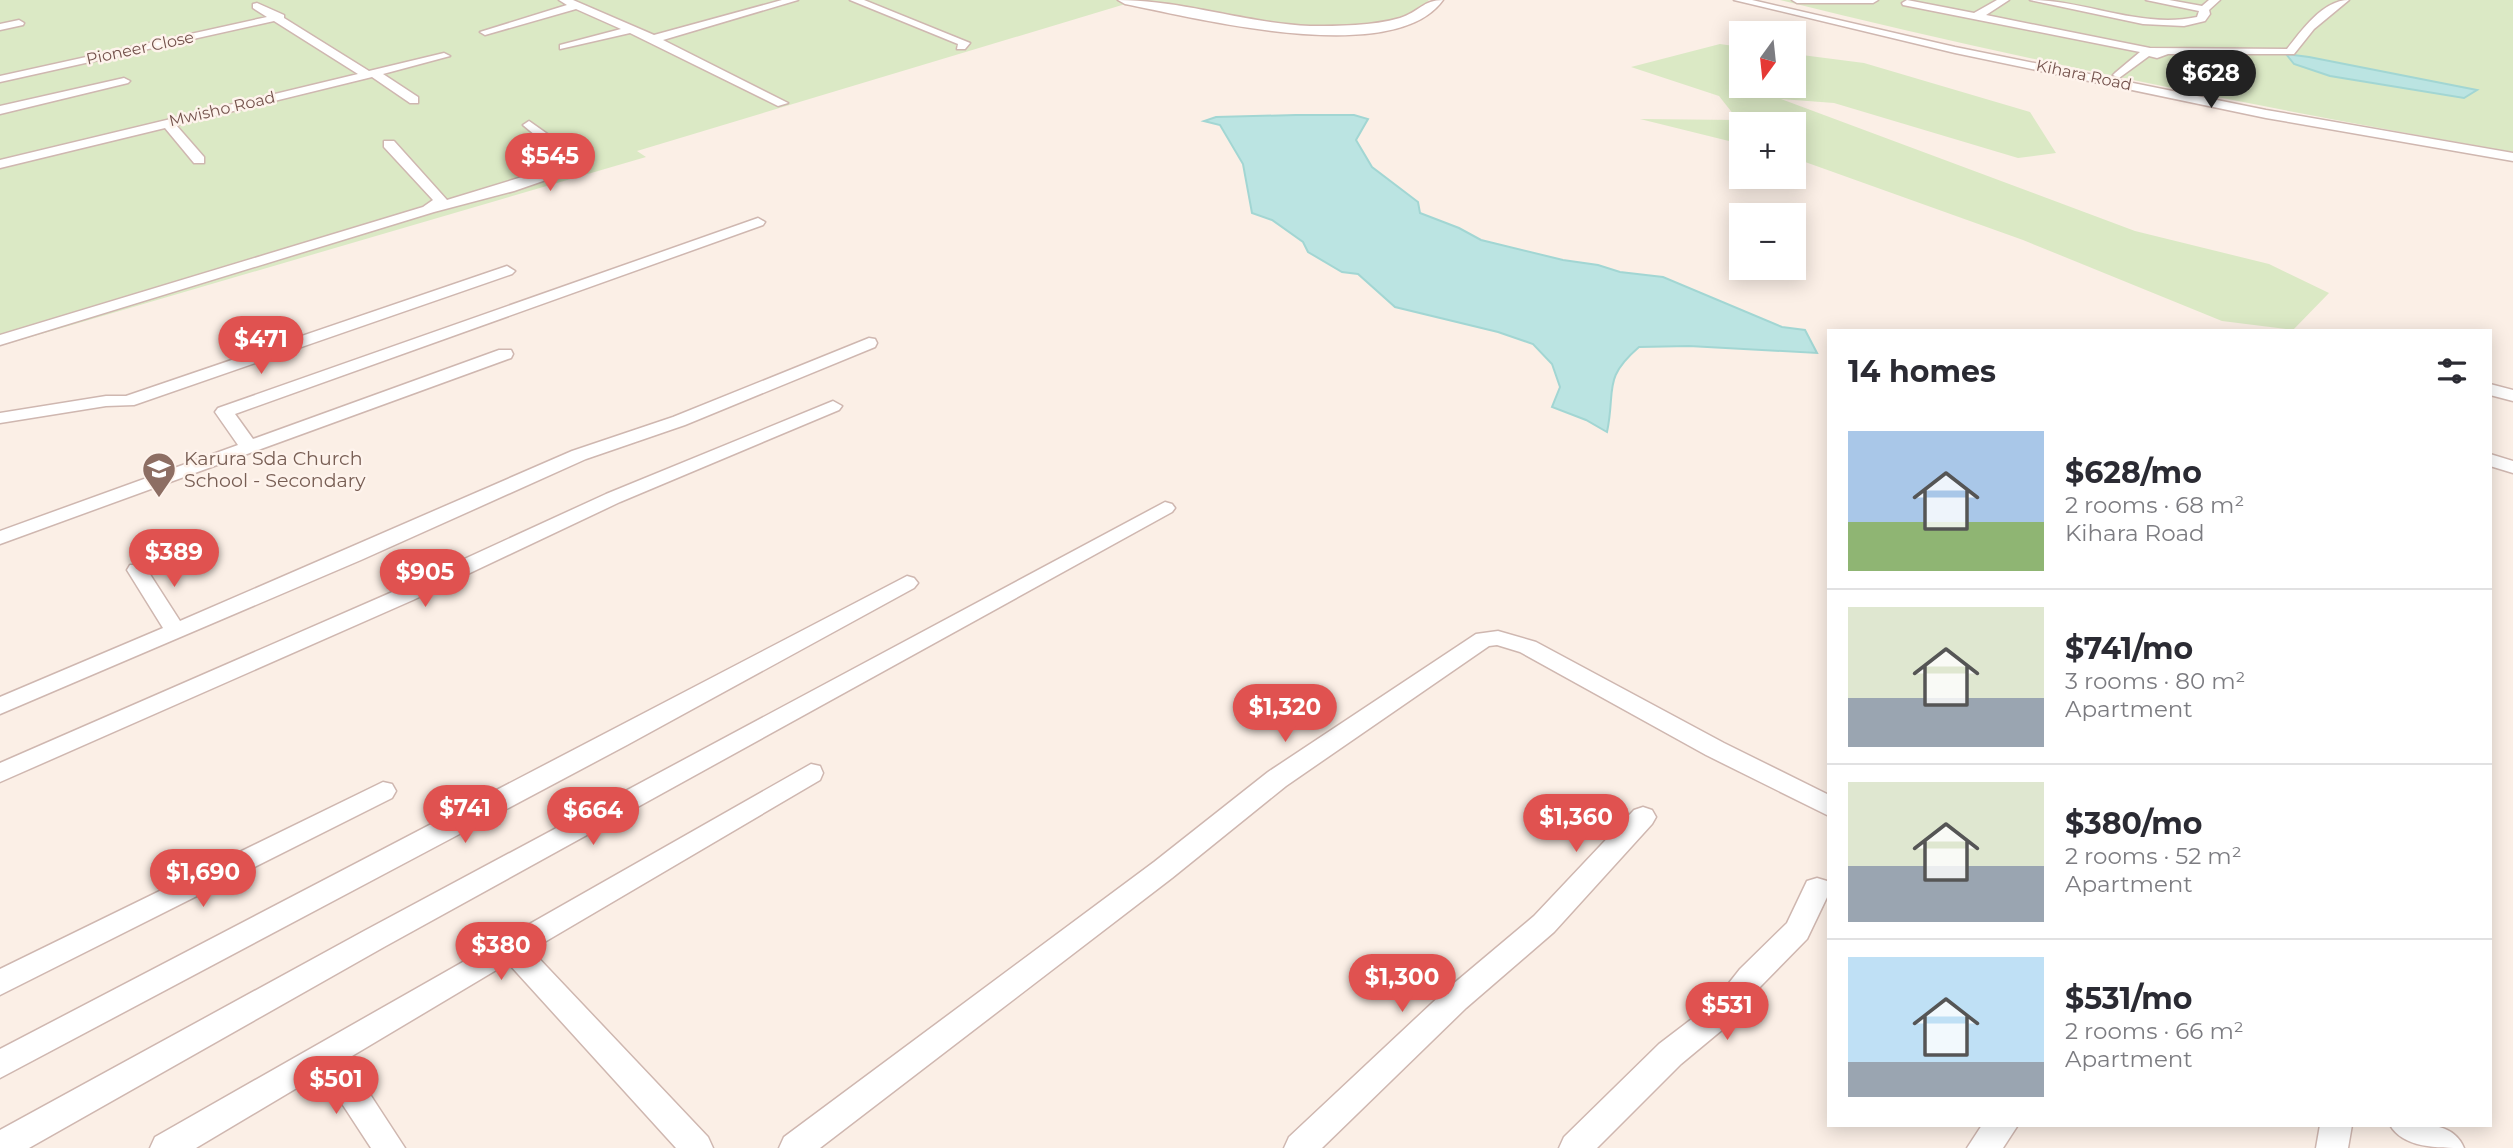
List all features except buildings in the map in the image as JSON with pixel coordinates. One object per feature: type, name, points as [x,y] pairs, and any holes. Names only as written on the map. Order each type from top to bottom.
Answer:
[{"type":"street","points":[[564,0],[653,39],[782,103]]},
{"type":"street","points":[[653,39],[793,0]]},
{"type":"street","points":[[855,0],[965,43],[961,47]]},
{"type":"street","points":[[1125,0],[1247,25],[1313,32],[1372,27],[1407,20],[1423,14],[1436,0]]},
{"type":"street","name":"Kihara Road","points":[[1739,0],[1955,50],[2266,114],[2513,157]]},
{"type":"street","points":[[1797,0],[1873,0]]},
{"type":"street","points":[[1977,16],[2004,0]]},
{"type":"street","points":[[2035,0],[2172,23],[2201,19],[2209,5]]},
{"type":"street","points":[[2151,0],[2209,5]]},
{"type":"street","points":[[2172,0],[2209,5]]},
{"type":"street","points":[[1907,3],[2154,54],[2290,52],[2309,27],[2344,0]]},
{"type":"street","points":[[257,6],[414,100]]},
{"type":"street","points":[[485,32],[576,6]]},
{"type":"street","name":"Pioneer Close","points":[[0,79],[187,33],[280,18]]},
{"type":"street","points":[[0,27],[19,23]]},
{"type":"street","points":[[564,47],[628,30]]},
{"type":"street","points":[[1984,48],[2445,141]]},
{"type":"street","points":[[2119,75],[2154,54]]},
{"type":"street","name":"Mwisho Road","points":[[0,164],[444,56]]},
{"type":"street","points":[[0,110],[124,81]]},
{"type":"street","points":[[167,122],[199,160]]},
{"type":"street","points":[[0,340],[509,188],[564,169],[568,160],[565,153],[529,125]]},
{"type":"street","points":[[389,144],[441,201],[428,210]]},
{"type":"street","points":[[0,145],[14,160]]},
{"type":"street","points":[[250,448],[224,412],[758,222]]},
{"type":"street","points":[[0,418],[128,401],[507,271]]},
{"type":"street","points":[[0,706],[579,455],[679,421],[869,343]]},
{"type":"street","points":[[0,538],[505,354]]},
{"type":"street","points":[[2492,390],[2513,396]]},
{"type":"street","points":[[0,773],[405,595],[613,498],[833,406]]},
{"type":"street","points":[[2492,461],[2513,467]]},
{"type":"street","points":[[0,1147],[374,939],[1164,508]]},
{"type":"street","points":[[137,570],[176,631]]},
{"type":"street","points":[[0,1064],[618,739],[907,583]]},
{"type":"street","points":[[795,1148],[1163,870],[1277,779],[1484,639],[1498,638],[1528,647],[1715,749],[1827,805]]},
{"type":"street","points":[[166,1148],[811,773]]},
{"type":"street","points":[[0,982],[383,791]]},
{"type":"street","points":[[1300,1148],[1456,999],[1544,924],[1643,817]]},
{"type":"street","points":[[1575,1148],[1670,1054],[1724,1011],[1750,978],[1797,930],[1817,889]]},
{"type":"street","points":[[512,948],[697,1148]]},
{"type":"street","points":[[327,1055],[389,1148]]},
{"type":"street","points":[[1983,1148],[2000,1127]]},
{"type":"street","points":[[2332,1148],[2336,1127]]},
{"type":"street","points":[[2410,1127],[2448,1148]]},
{"type":"green space","points":[[0,0],[1132,2],[637,151],[646,157],[0,346]]},
{"type":"green space","points":[[1132,0],[1429,0],[1406,17],[1373,26],[1332,28],[1242,20]]},
{"type":"green space","points":[[1780,0],[2513,0],[2513,152],[2145,82]]},
{"type":"green space","points":[[1720,44],[1729,45],[1729,98],[1806,98],[1806,56],[1864,63],[2030,112],[2056,153],[2018,158],[1834,103],[1781,99],[2135,231],[2269,264],[2329,293],[2294,329],[2222,321],[2023,240],[1806,162],[1806,112],[1732,112],[1719,96],[1631,67]]},
{"type":"green space","points":[[1640,119],[1729,120],[1729,141]]},
{"type":"water","points":[[2286,54],[2477,90],[2464,98],[2330,76],[2294,64]]},
{"type":"water","points":[[1354,115],[1368,119],[1356,140],[1372,167],[1418,202],[1420,213],[1481,240],[1620,272],[1663,277],[1782,327],[1805,330],[1817,353],[1689,346],[1639,347],[1627,358],[1615,377],[1607,432],[1586,420],[1552,407],[1560,387],[1552,364],[1533,344],[1498,332],[1395,307],[1358,274],[1342,272],[1308,252],[1303,242],[1272,220],[1252,213],[1243,164],[1220,125],[1204,121],[1216,117]]},
{"type":"place","name":"Karura Sda Church School - Secondary","points":[[159,499]]}]
